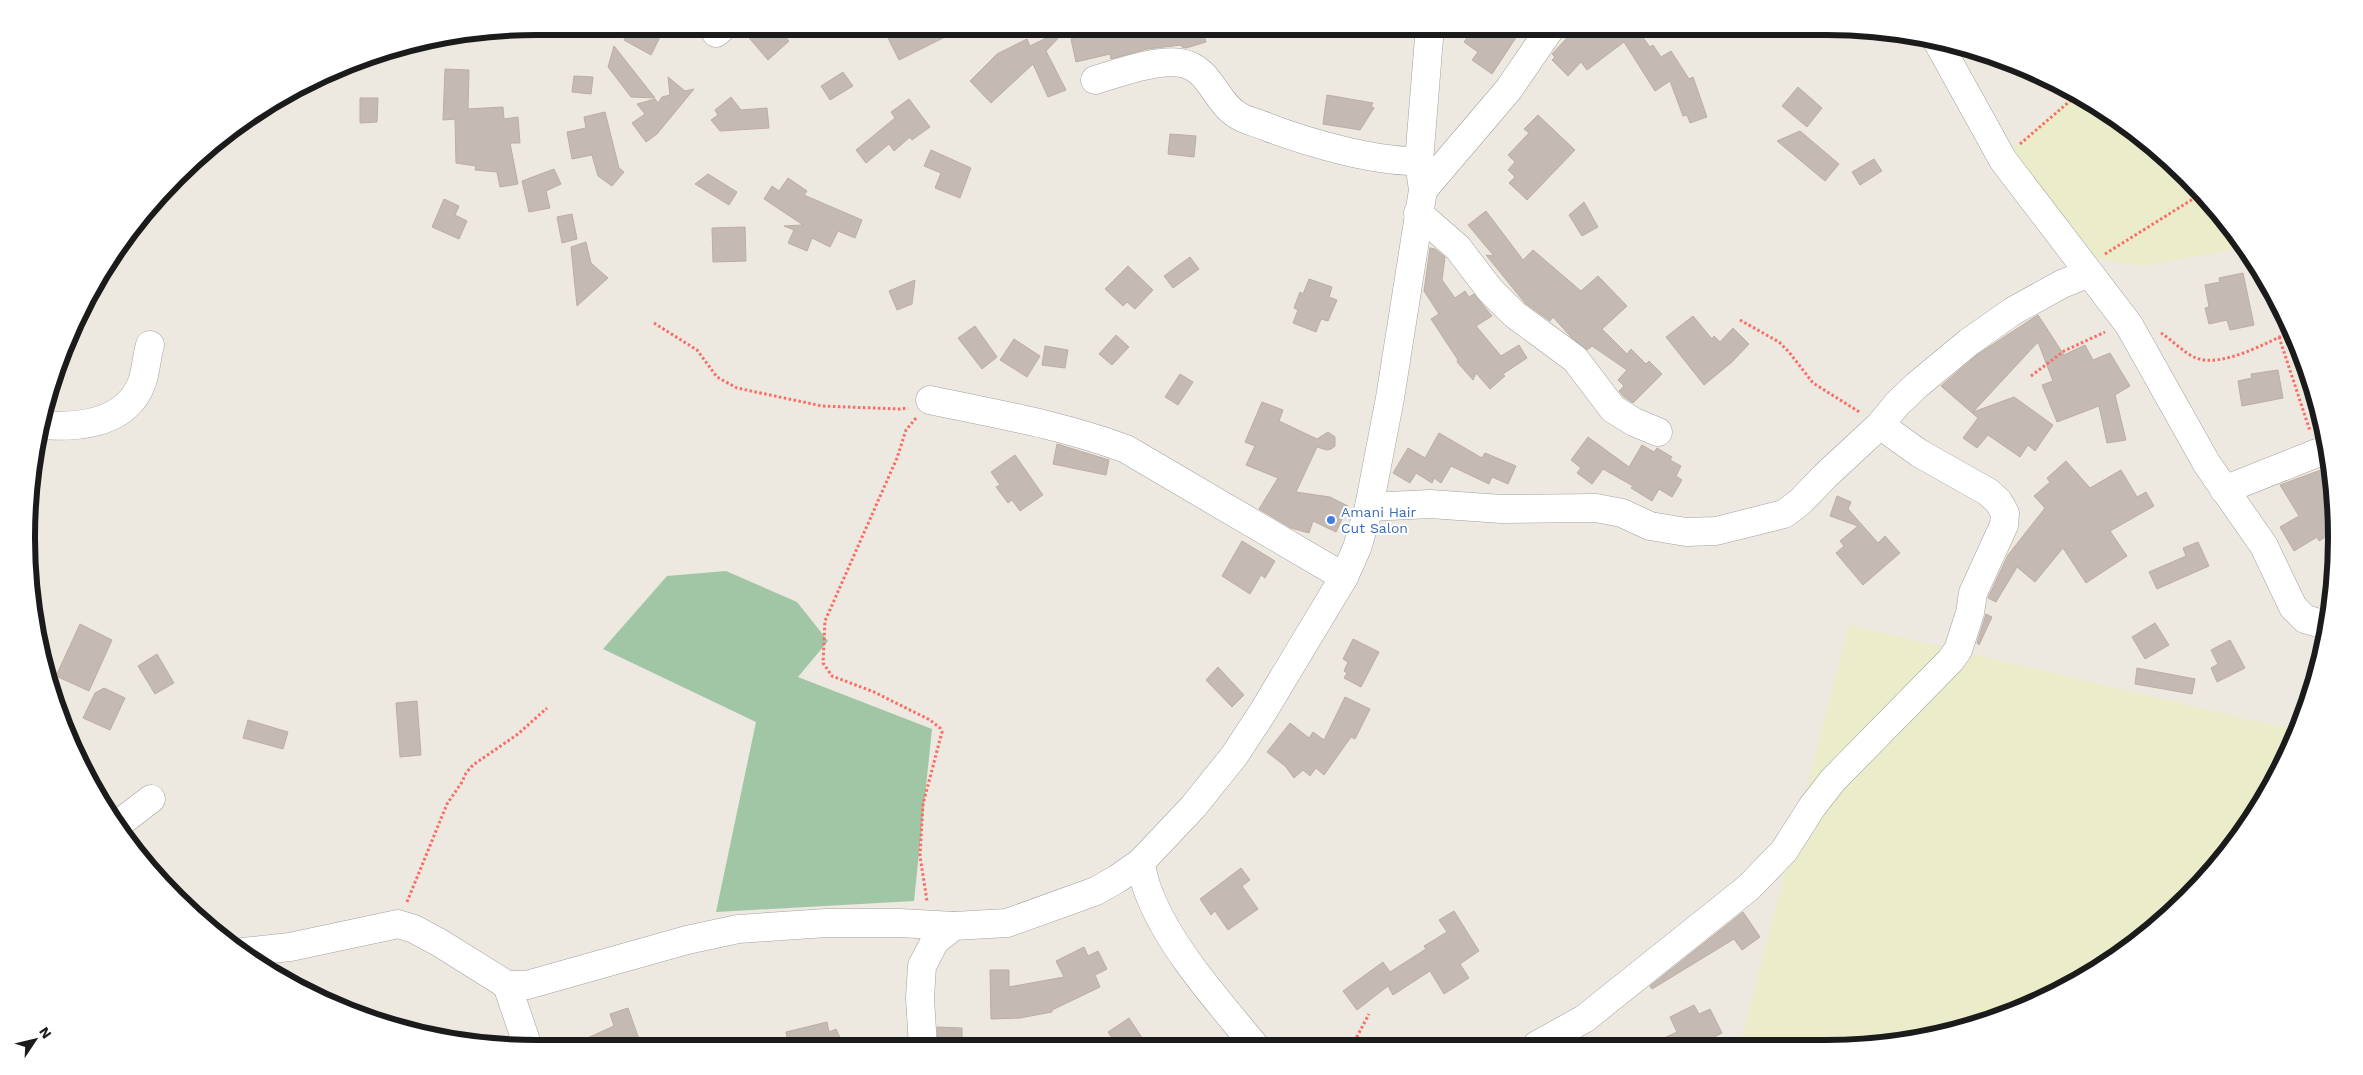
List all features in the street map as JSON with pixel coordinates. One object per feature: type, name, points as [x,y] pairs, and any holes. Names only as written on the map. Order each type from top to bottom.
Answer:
[{"type":"street","points":[[253,951],[290,947],[398,924],[414,928],[507,985],[527,985],[687,940],[738,929],[826,923],[943,925],[1007,923],[1096,891],[1117,880],[1140,863],[1193,807],[1234,756],[1261,715],[1344,577],[1357,548],[1369,507],[1390,398],[1421,201],[1419,161],[1429,35]]},
{"type":"street","points":[[1421,201],[1509,89],[1546,35]]},
{"type":"street","points":[[1941,49],[2003,160],[2129,325],[2172,404],[2224,490],[2255,530],[2293,607],[2305,619],[2320,623]]},
{"type":"street","points":[[1095,80],[1138,68],[1181,63],[1195,69],[1208,79],[1226,104],[1238,116],[1301,140],[1400,161],[1419,161]]},
{"type":"street","points":[[1421,201],[1490,290],[1514,314],[1575,359],[1613,409],[1634,422],[1658,432]]},
{"type":"street","points":[[1369,507],[1430,504],[1502,508],[1596,508],[1622,513],[1650,526],[1686,532],[1716,531],[1784,514],[1800,502],[1881,424],[1917,385],[1969,342],[2013,311],[2087,270]]},
{"type":"street","points":[[48,426],[68,427],[86,424],[106,419],[120,412],[131,401],[143,380],[150,345]]},
{"type":"street","points":[[930,400],[1039,422],[1096,438],[1126,449],[1344,577]]},
{"type":"street","points":[[1547,1040],[1584,1019],[1748,888],[1784,851],[1812,807],[1833,780],[1903,706],[1936,676],[1958,650],[1970,613],[1973,593],[2004,525],[2005,513],[1998,501],[1988,492],[1919,453],[1881,424]]},
{"type":"street","points":[[2224,490],[2320,453]]},
{"type":"street","points":[[123,821],[151,799]]},
{"type":"street","points":[[1140,863],[1149,896],[1167,928],[1200,978],[1250,1040]]},
{"type":"street","points":[[923,1040],[920,998],[922,966],[943,925]]},
{"type":"street","points":[[507,985],[525,1040]]},
{"type":"path","points":[[2003,160],[2042,123],[2072,99]]},
{"type":"path","points":[[2087,270],[2196,198]]},
{"type":"path","points":[[1740,320],[1779,342],[1813,383],[1881,424]]},
{"type":"path","points":[[654,323],[697,350],[717,376],[737,388],[822,406],[850,408],[900,409],[930,400]]},
{"type":"path","points":[[2031,376],[2073,347],[2099,333],[2129,325],[2145,326],[2162,333],[2196,358],[2232,358],[2285,334]]},
{"type":"path","points":[[2279,337],[2319,443]]},
{"type":"path","points":[[930,400],[906,430],[885,485],[825,621],[823,663],[832,676],[874,692],[930,720],[942,732],[923,804],[920,856],[943,925]]},
{"type":"path","points":[[398,924],[447,804],[466,773],[473,765],[518,734],[547,708]]},
{"type":"path","points":[[1355,1040],[1369,1014]]},
{"type":"green space","points":[[2069,98],[2105,120],[2157,160],[2203,206],[2236,249],[2145,266],[2084,257],[2007,154]]},
{"type":"green space","points":[[726,571],[797,602],[828,641],[798,677],[932,729],[914,901],[716,912],[756,722],[603,649],[667,576]]},
{"type":"green space","points":[[1849,625],[2290,729],[2261,789],[2243,817],[2203,869],[2157,915],[2105,955],[2077,973],[2018,1002],[1956,1023],[1924,1030],[1858,1039],[1741,1040]]},
{"type":"building","points":[[626,35],[656,35],[660,37],[651,55],[624,40]]},
{"type":"building","points":[[747,35],[784,35],[789,41],[768,60]]},
{"type":"building","points":[[886,35],[949,35],[899,60]]},
{"type":"building","points":[[1052,35],[1061,35],[1046,51],[1066,90],[1048,97],[1033,64],[991,103],[970,81],[997,54],[1027,39],[1030,46]]},
{"type":"building","points":[[1087,35],[1204,35],[1206,42],[1186,48],[1181,45],[1147,49],[1111,59],[1110,54],[1076,62],[1071,39]]},
{"type":"building","points":[[1469,35],[1517,36],[1492,74],[1472,60],[1478,52],[1464,42]]},
{"type":"building","points":[[1570,35],[1641,35],[1650,47],[1653,45],[1661,57],[1671,51],[1689,79],[1693,77],[1707,117],[1690,123],[1687,115],[1683,116],[1670,81],[1655,91],[1624,42],[1587,70],[1581,62],[1568,76],[1552,60],[1555,57],[1552,54]]},
{"type":"building","points":[[614,46],[655,98],[631,97],[608,67]]},
{"type":"building","points":[[445,69],[469,70],[468,109],[503,107],[504,119],[518,117],[520,143],[510,143],[518,184],[500,187],[497,172],[475,170],[476,166],[456,163],[455,119],[443,120]]},
{"type":"building","points":[[843,72],[853,86],[830,100],[821,86]]},
{"type":"building","points":[[574,76],[593,77],[591,94],[572,92]]},
{"type":"building","points":[[668,77],[685,91],[694,89],[657,134],[646,142],[632,123],[645,114],[637,104],[655,99],[658,103],[662,97],[670,95]]},
{"type":"building","points":[[1798,87],[1822,108],[1807,127],[1782,106]]},
{"type":"building","points":[[1327,95],[1373,103],[1371,106],[1374,108],[1360,130],[1323,124]]},
{"type":"building","points":[[731,97],[741,110],[767,108],[769,128],[720,131],[711,120],[718,115],[715,110]]},
{"type":"building","points":[[360,98],[378,98],[377,122],[360,123]]},
{"type":"building","points":[[909,99],[930,127],[912,140],[910,137],[894,151],[889,144],[866,163],[856,150],[895,118],[891,112]]},
{"type":"building","points":[[605,112],[619,168],[624,172],[612,186],[598,176],[592,155],[572,159],[567,132],[586,128],[584,117]]},
{"type":"building","points":[[1538,115],[1575,150],[1527,200],[1509,183],[1515,177],[1508,170],[1515,162],[1508,155],[1529,133],[1524,129]]},
{"type":"building","points":[[1800,131],[1839,164],[1825,181],[1777,141]]},
{"type":"building","points":[[1170,134],[1196,136],[1194,157],[1168,154]]},
{"type":"building","points":[[931,150],[971,168],[960,198],[935,188],[941,173],[924,166]]},
{"type":"building","points":[[1874,159],[1882,171],[1860,185],[1852,172]]},
{"type":"building","points":[[554,169],[561,184],[546,191],[550,208],[529,212],[522,181]]},
{"type":"building","points":[[708,174],[737,192],[729,205],[695,184]]},
{"type":"building","points":[[788,178],[807,191],[804,195],[862,220],[855,238],[838,231],[830,247],[812,238],[807,251],[788,243],[794,230],[784,226],[803,225],[764,199],[772,186],[779,191]]},
{"type":"building","points":[[444,199],[459,206],[455,215],[467,221],[459,239],[432,227]]},
{"type":"building","points":[[1584,202],[1598,227],[1582,236],[1569,215]]},
{"type":"building","points":[[1486,211],[1523,260],[1533,250],[1581,291],[1598,276],[1627,306],[1602,329],[1627,354],[1631,349],[1646,364],[1649,361],[1662,374],[1633,403],[1619,391],[1624,386],[1618,380],[1627,370],[1592,346],[1587,350],[1571,337],[1553,317],[1550,321],[1525,303],[1486,255],[1494,256],[1468,225]]},
{"type":"building","points":[[572,214],[577,239],[562,243],[557,217]]},
{"type":"building","points":[[745,227],[746,261],[713,262],[712,228]]},
{"type":"building","points":[[586,242],[591,263],[608,278],[577,306],[571,247]]},
{"type":"building","points":[[1430,248],[1435,249],[1445,257],[1442,280],[1455,298],[1465,291],[1469,297],[1474,294],[1492,316],[1476,326],[1501,356],[1519,345],[1527,358],[1503,374],[1505,376],[1490,389],[1476,373],[1473,380],[1457,362],[1458,360],[1431,319],[1439,314],[1424,291]]},
{"type":"building","points":[[1190,257],[1199,269],[1173,288],[1164,276]]},
{"type":"building","points":[[1128,266],[1153,290],[1135,309],[1127,302],[1123,306],[1105,289]]},
{"type":"building","points":[[2243,273],[2254,325],[2230,330],[2227,320],[2209,324],[2205,308],[2209,307],[2205,285],[2220,282],[2219,278]]},
{"type":"building","points":[[1309,279],[1332,287],[1329,297],[1337,300],[1328,321],[1321,319],[1316,332],[1293,323],[1298,310],[1294,308],[1300,292],[1303,294]]},
{"type":"building","points":[[915,280],[912,304],[897,310],[889,291]]},
{"type":"building","points":[[2038,315],[2064,355],[2085,345],[2093,360],[2110,353],[2130,386],[2115,395],[2126,440],[2107,443],[2099,406],[2057,422],[2042,385],[2053,381],[2038,342],[1973,412],[2014,397],[2053,425],[2035,451],[2028,445],[2020,457],[1988,435],[1977,448],[1963,438],[1978,418],[1941,386],[1978,354]]},
{"type":"building","points":[[1693,316],[1712,339],[1714,336],[1720,342],[1733,328],[1749,344],[1732,362],[1704,385],[1666,337]]},
{"type":"building","points":[[975,326],[997,357],[982,369],[958,338]]},
{"type":"building","points":[[1116,335],[1129,347],[1112,365],[1099,354]]},
{"type":"building","points":[[1014,339],[1040,356],[1027,377],[1000,360]]},
{"type":"building","points":[[1045,346],[1068,350],[1065,368],[1042,365]]},
{"type":"building","points":[[2278,370],[2283,398],[2242,406],[2238,381],[2252,378],[2251,374]]},
{"type":"building","points":[[1180,374],[1193,382],[1178,405],[1165,397]]},
{"type":"building","points":[[1262,402],[1283,410],[1279,421],[1317,439],[1328,432],[1335,437],[1335,446],[1331,449],[1327,450],[1317,447],[1296,492],[1330,497],[1348,506],[1336,532],[1313,521],[1309,533],[1291,528],[1259,509],[1278,478],[1246,465],[1255,446],[1245,442]]},
{"type":"building","points":[[1439,433],[1482,458],[1485,453],[1516,466],[1508,484],[1492,477],[1489,484],[1451,466],[1441,483],[1434,478],[1432,483],[1416,473],[1410,483],[1393,473],[1408,448],[1425,458]]},
{"type":"building","points":[[1588,437],[1629,467],[1642,445],[1654,452],[1657,448],[1672,457],[1670,460],[1681,466],[1676,476],[1682,480],[1672,497],[1659,489],[1652,501],[1631,488],[1633,486],[1603,469],[1592,484],[1577,473],[1581,468],[1571,460]]},
{"type":"building","points":[[1057,444],[1109,460],[1106,475],[1053,464]]},
{"type":"building","points":[[1015,455],[1043,495],[1020,511],[1012,500],[1008,503],[996,487],[1000,485],[991,472]]},
{"type":"building","points":[[2066,461],[2090,488],[2121,470],[2137,497],[2146,492],[2154,506],[2110,531],[2127,556],[2086,583],[2063,548],[2035,582],[2017,567],[1996,602],[1988,598],[2008,555],[2045,508],[2034,496],[2050,482],[2047,478]]},
{"type":"building","points":[[2323,469],[2328,536],[2319,541],[2317,537],[2294,551],[2280,527],[2299,516],[2280,485]]},
{"type":"building","points":[[1837,496],[1851,502],[1848,509],[1878,543],[1885,536],[1900,553],[1863,585],[1836,553],[1844,546],[1840,541],[1858,526],[1830,516]]},
{"type":"building","points":[[1242,541],[1275,561],[1265,578],[1261,575],[1250,594],[1222,576]]},
{"type":"building","points":[[2198,542],[2209,566],[2157,589],[2149,572],[2186,556],[2183,548]]},
{"type":"building","points":[[1986,614],[1992,617],[1979,645],[1977,643]]},
{"type":"building","points":[[2155,623],[2169,645],[2145,659],[2132,637]]},
{"type":"building","points":[[80,624],[112,640],[89,691],[56,676]]},
{"type":"building","points":[[1353,639],[1379,652],[1361,687],[1344,678],[1347,673],[1344,671],[1348,662],[1343,659]]},
{"type":"building","points":[[2230,640],[2245,668],[2217,682],[2211,668],[2218,664],[2211,650]]},
{"type":"building","points":[[157,654],[174,683],[155,694],[138,666]]},
{"type":"building","points":[[1218,667],[1244,695],[1232,707],[1206,680]]},
{"type":"building","points":[[2137,668],[2195,679],[2192,694],[2135,684]]},
{"type":"building","points":[[104,688],[125,698],[110,730],[83,718],[95,693]]},
{"type":"building","points":[[1345,697],[1370,709],[1355,739],[1351,737],[1324,775],[1316,768],[1310,776],[1303,770],[1294,778],[1285,766],[1267,752],[1290,723],[1309,738],[1313,732],[1324,740]]},
{"type":"building","points":[[417,701],[421,755],[400,757],[396,703]]},
{"type":"building","points":[[248,720],[288,732],[283,749],[243,738]]},
{"type":"building","points":[[1241,868],[1250,880],[1242,886],[1258,909],[1228,930],[1215,911],[1211,915],[1200,899]]},
{"type":"building","points":[[1454,911],[1479,951],[1460,964],[1469,978],[1444,994],[1430,971],[1393,995],[1388,986],[1357,1010],[1343,991],[1383,962],[1390,972],[1426,949],[1424,946],[1447,932],[1439,920]]},
{"type":"building","points":[[1743,912],[1760,937],[1742,950],[1734,939],[1652,989],[1650,986]]},
{"type":"building","points":[[1084,947],[1088,956],[1098,951],[1107,969],[1095,975],[1100,987],[1052,1010],[1052,1012],[1020,1018],[991,1019],[990,970],[1009,970],[1009,987],[1064,977],[1056,961]]},
{"type":"building","points":[[1694,1005],[1699,1014],[1710,1009],[1722,1033],[1708,1040],[1660,1040],[1677,1032],[1670,1017]]},
{"type":"building","points":[[628,1008],[639,1039],[583,1040],[614,1026],[610,1014]]},
{"type":"building","points":[[1129,1018],[1143,1040],[1113,1040],[1108,1032]]},
{"type":"building","points":[[827,1022],[829,1032],[836,1029],[841,1040],[788,1040],[786,1032]]},
{"type":"building","points":[[937,1027],[962,1028],[962,1040],[938,1040]]},
{"type":"place","name":"Amani Hair Cut Salon","points":[[1331,520]]}]
